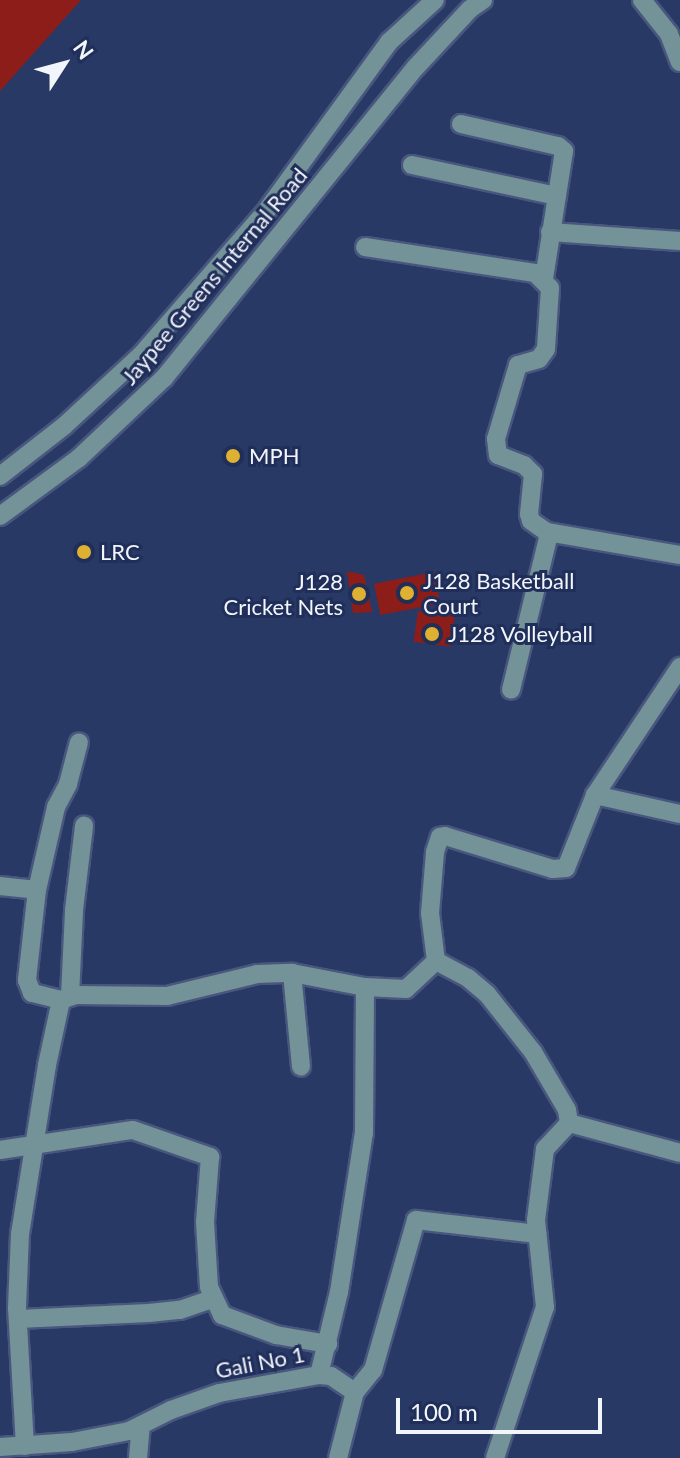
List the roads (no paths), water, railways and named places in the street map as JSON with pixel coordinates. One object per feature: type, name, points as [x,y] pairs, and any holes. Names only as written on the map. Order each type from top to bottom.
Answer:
[{"type":"street","name":"Jaypee Greens Internal Road","points":[[0,476],[64,426],[141,355],[267,210],[389,42],[435,0]]},
{"type":"street","name":"Jaypee Greens Internal Road","points":[[0,516],[79,458],[164,378],[378,115],[470,9],[483,0]]},
{"type":"street","points":[[642,0],[669,34],[680,62]]},
{"type":"street","points":[[352,93],[378,115]]},
{"type":"street","points":[[461,124],[562,148],[565,154],[544,279],[552,298],[546,349],[539,359],[523,362],[514,373],[496,449],[502,459],[530,468],[533,474],[531,521],[547,532],[680,555]]},
{"type":"street","points":[[412,165],[557,196]]},
{"type":"street","points":[[550,232],[680,241]]},
{"type":"street","points":[[365,247],[524,271],[544,279]]},
{"type":"street","points":[[511,690],[547,548],[547,532]]},
{"type":"street","points":[[436,961],[430,913],[435,852],[440,837],[560,870],[570,863],[595,795],[680,667]]},
{"type":"street","points":[[79,742],[68,784],[56,807],[37,890],[28,987],[37,995],[66,998],[167,996],[257,974],[292,973],[365,987],[406,989],[436,961]]},
{"type":"street","points":[[595,795],[680,814]]},
{"type":"street","points":[[25,1446],[12,1310],[32,1147],[66,998],[84,826]]},
{"type":"street","points":[[0,886],[37,890]]},
{"type":"street","points":[[436,961],[468,978],[487,994],[533,1052],[560,1097],[569,1123]]},
{"type":"street","points":[[292,973],[301,1067]]},
{"type":"street","points":[[319,1375],[328,1344],[364,1133],[365,987]]},
{"type":"street","points":[[569,1123],[680,1153]]},
{"type":"street","points":[[495,1458],[545,1307],[537,1234],[545,1149],[569,1123]]},
{"type":"street","points":[[0,1150],[133,1130],[210,1157],[205,1222],[209,1287],[222,1315],[276,1335],[328,1344]]},
{"type":"street","points":[[338,1458],[355,1392],[373,1370],[416,1220],[537,1234]]},
{"type":"street","points":[[12,1310],[164,1311],[214,1298]]},
{"type":"street","name":"Gali No 1","points":[[0,1447],[72,1442],[141,1426],[171,1410],[219,1393],[319,1375],[331,1376],[355,1392]]},
{"type":"street","points":[[138,1458],[141,1426]]},
{"type":"place","name":"MPH","points":[[233,456]]},
{"type":"place","name":"LRC","points":[[84,552]]},
{"type":"place","name":"J128 Basketball Court","points":[[407,593]]},
{"type":"place","name":"J128 Cricket Nets","points":[[359,594]]},
{"type":"place","name":"J128 Volleyball","points":[[432,634]]}]
